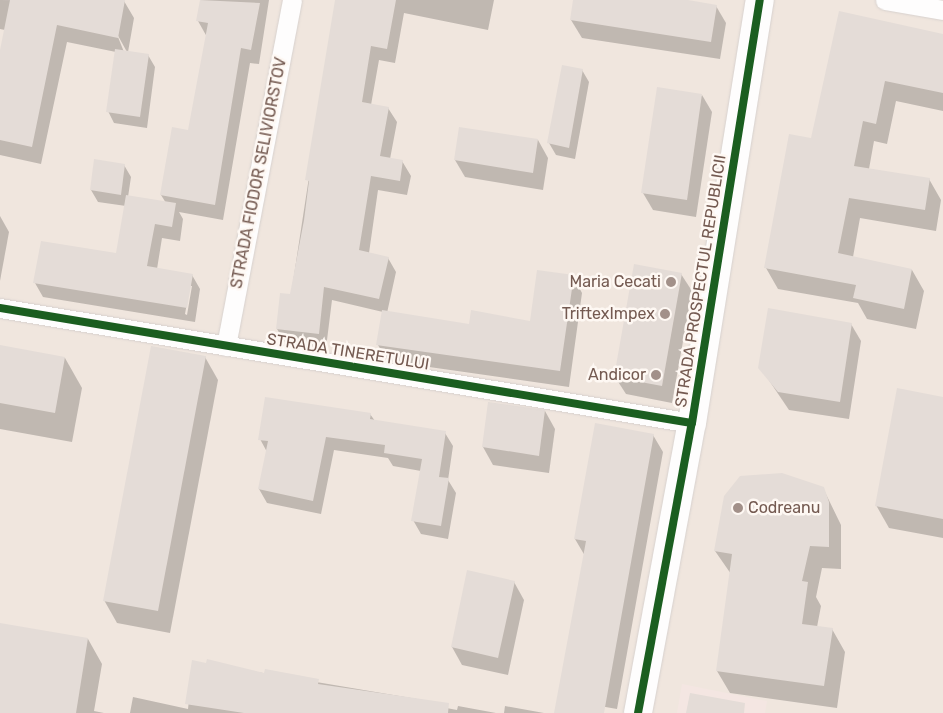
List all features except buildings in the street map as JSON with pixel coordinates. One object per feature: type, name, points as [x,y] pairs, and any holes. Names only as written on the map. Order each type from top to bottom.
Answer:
[{"type":"main road","name":"STRADA PROSPECTUL REPUBLICII","points":[[638,713],[692,423],[760,0]]},
{"type":"street","name":"STRADA FIODOR SELIVIORSTOV","points":[[226,346],[292,0]]},
{"type":"street","points":[[885,0],[943,10]]},
{"type":"street","name":"STRADA TINERETULUI","points":[[0,308],[692,423]]},
{"type":"shaded area","points":[[0,0],[943,0],[943,713],[0,713]]},
{"type":"shaded area","points":[[682,684],[767,701],[765,713],[677,713]]},
{"type":"cycle path","points":[[638,713],[692,423],[760,0]]},
{"type":"cycle path","points":[[0,308],[692,423]]},
{"type":"place","name":"Maria Cecati","points":[[671,282]]},
{"type":"place","name":"TriftexImpex","points":[[665,314]]},
{"type":"place","name":"Andicor","points":[[656,375]]},
{"type":"place","name":"Codreanu","points":[[738,508]]}]
